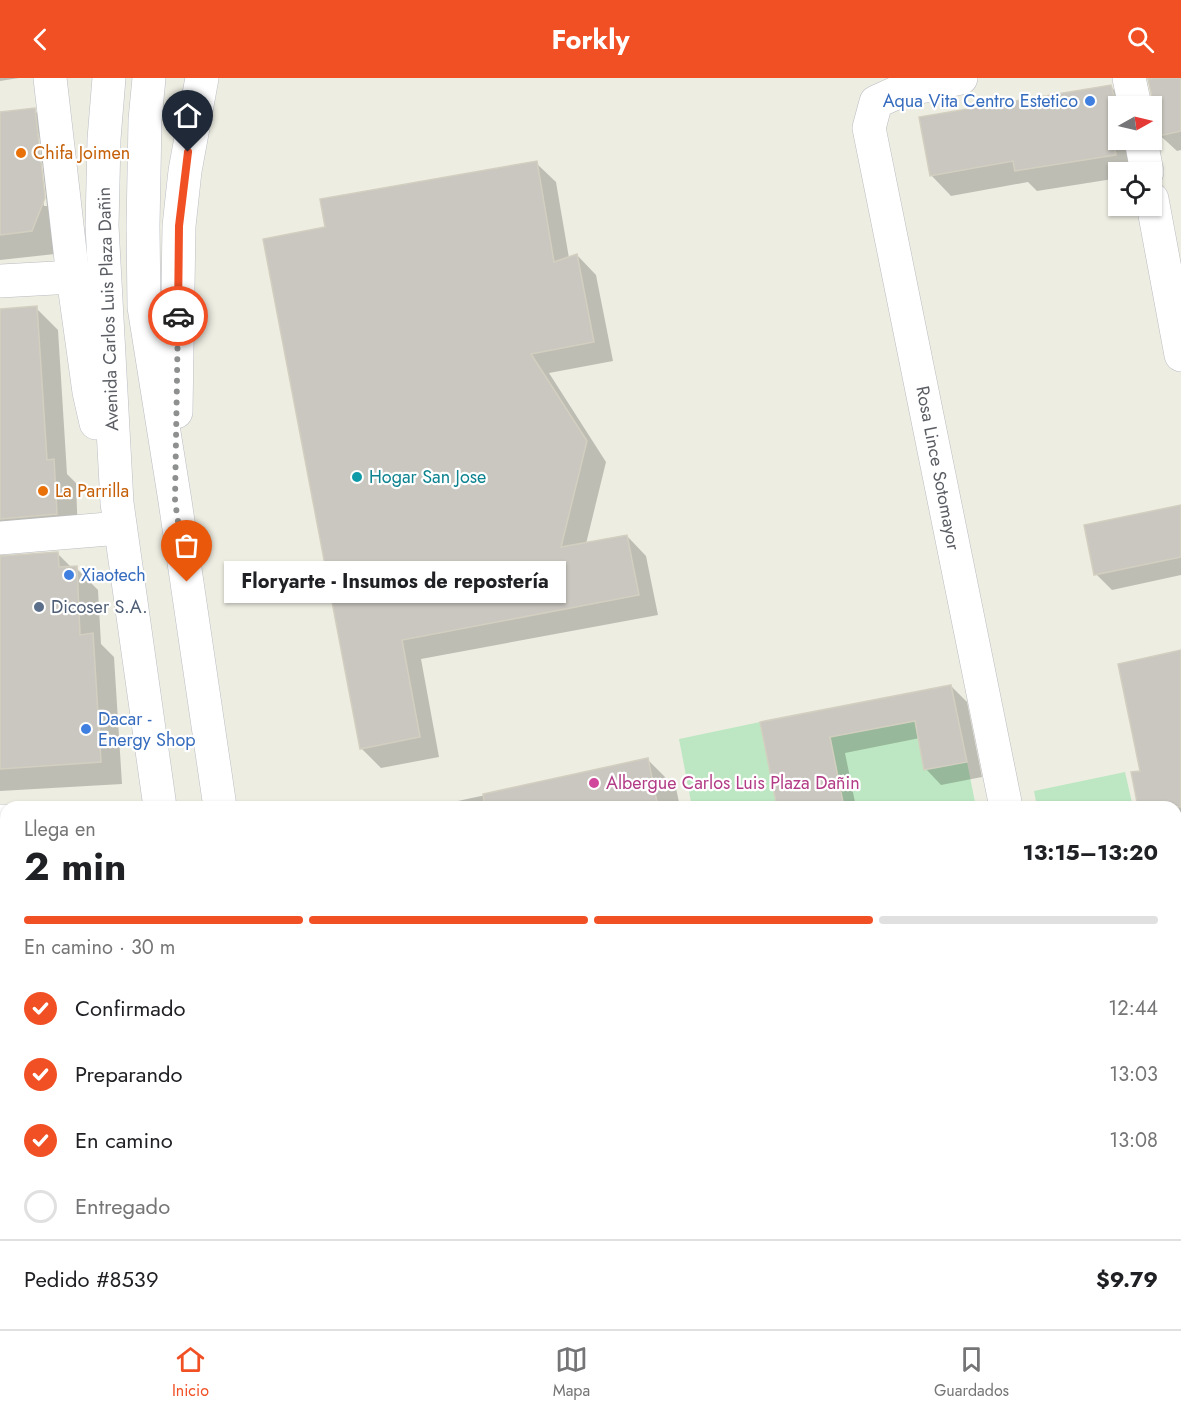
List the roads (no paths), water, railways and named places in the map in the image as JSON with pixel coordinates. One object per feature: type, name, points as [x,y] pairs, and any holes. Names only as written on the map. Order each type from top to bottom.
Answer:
[{"type":"main road","name":"Avenida Carlos Luis Plaza Dañin","points":[[50,78],[88,392],[118,515]]},
{"type":"main road","points":[[56,119],[57,78]]},
{"type":"main road","name":"Avenida Carlos Luis Plaza Dañin","points":[[109,78],[104,139],[102,226],[118,515],[159,801]]},
{"type":"main road","name":"Avenida Carlos Luis Plaza Dañin","points":[[149,78],[145,120],[144,307],[219,801]]},
{"type":"main road","name":"Avenida Carlos Luis Plaza Dañin","points":[[175,501],[179,226],[185,171],[202,78]]},
{"type":"main road","name":"Rosa Lince Sotomayor","points":[[960,78],[898,92],[876,102],[869,128],[1005,801]]},
{"type":"main road","points":[[1129,78],[1133,96]]},
{"type":"main road","points":[[1155,216],[1181,355]]},
{"type":"main road","points":[[0,281],[73,277]]},
{"type":"main road","points":[[0,537],[118,515]]},
{"type":"place","name":"Aqua Vita Centro Estetico","points":[[1090,101]]},
{"type":"place","name":"Chifa Joimen","points":[[21,153]]},
{"type":"place","name":"Hogar San Jose","points":[[357,477]]},
{"type":"place","name":"La Parrilla","points":[[43,491]]},
{"type":"place","name":"Xiaotech","points":[[69,575]]},
{"type":"place","name":"Floryarte - Insumos de repostería","points":[[187,582]]},
{"type":"place","name":"Dicoser S.A.","points":[[39,607]]},
{"type":"place","name":"Dacar - Energy Shop","points":[[86,729]]},
{"type":"place","name":"Albergue Carlos Luis Plaza Dañin","points":[[594,783]]}]
